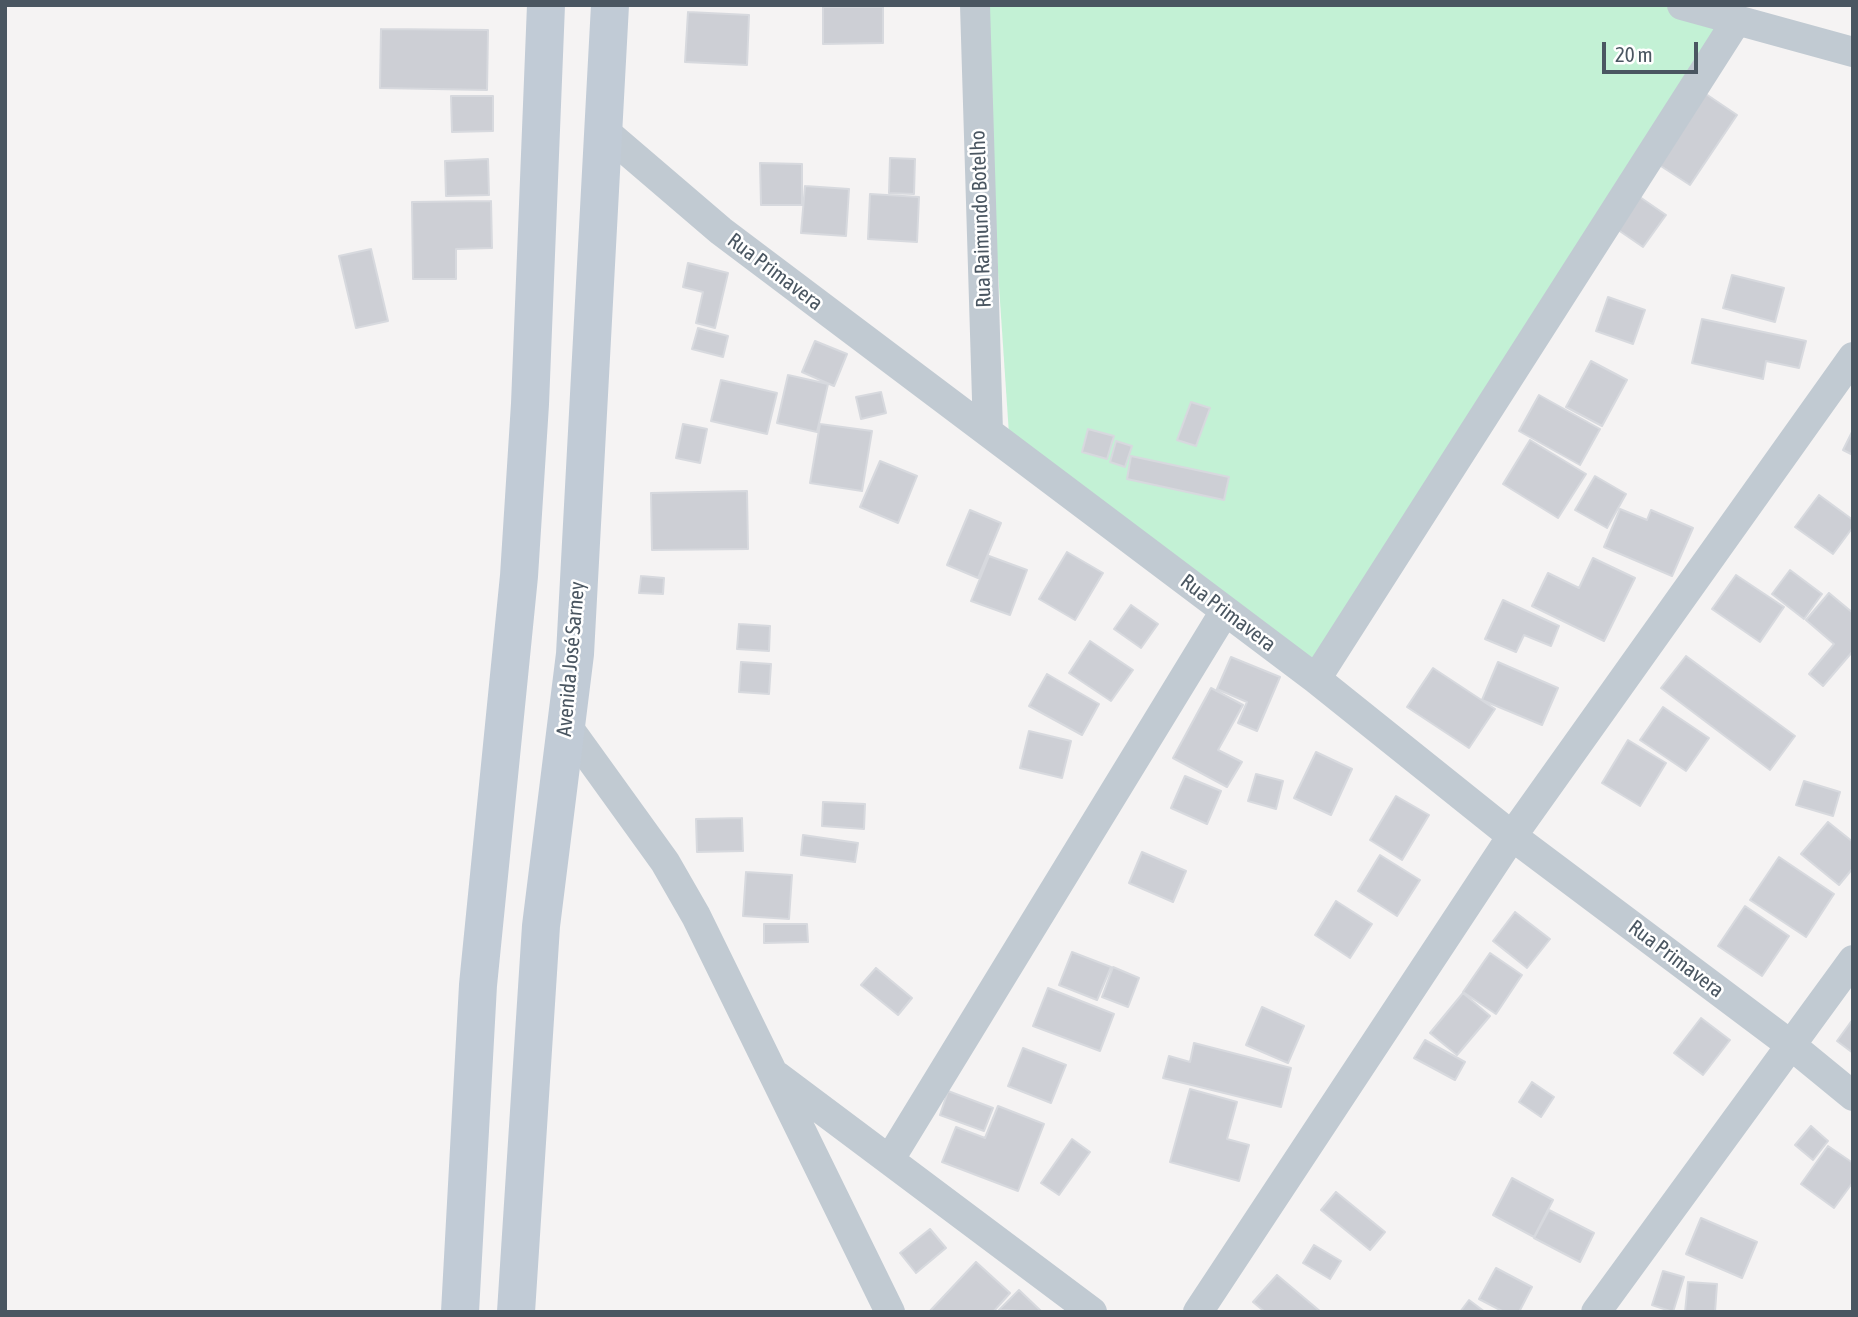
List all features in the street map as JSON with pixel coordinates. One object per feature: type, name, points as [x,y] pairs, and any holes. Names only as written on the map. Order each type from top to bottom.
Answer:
[{"type":"main road","points":[[460,1312],[478,985],[519,576],[530,404],[546,5]]},
{"type":"main road","name":"Avenida José Sarney","points":[[516,1312],[541,926],[575,654],[610,5]]},
{"type":"street","name":"Rua Raimundo Botelho","points":[[975,5],[988,432]]},
{"type":"street","points":[[1682,5],[1853,52]]},
{"type":"street","points":[[1316,679],[1737,20]]},
{"type":"street","name":"Rua Primavera","points":[[603,130],[720,231],[1316,679],[1512,836],[1792,1046],[1853,1096]]},
{"type":"street","points":[[1198,1312],[1512,836],[1853,356]]},
{"type":"street","points":[[890,1158],[1225,611]]},
{"type":"street","points":[[567,726],[665,862],[696,916],[890,1312]]},
{"type":"street","points":[[1596,1312],[1853,960]]},
{"type":"street","points":[[774,1073],[1092,1312]]},
{"type":"green space","points":[[980,5],[1682,5],[1737,20],[1316,679],[1010,449]]},
{"type":"building","points":[[823,7],[883,7],[883,43],[823,44]]},
{"type":"building","points":[[688,12],[749,15],[747,65],[685,62]]},
{"type":"building","points":[[381,29],[488,30],[487,90],[380,88]]},
{"type":"building","points":[[1697,88],[1737,115],[1690,185],[1650,159]]},
{"type":"building","points":[[451,96],[493,96],[493,131],[452,132]]},
{"type":"building","points":[[890,158],[915,159],[914,194],[889,193]]},
{"type":"building","points":[[488,159],[489,195],[446,196],[445,161]]},
{"type":"building","points":[[760,163],[802,164],[802,205],[761,205]]},
{"type":"building","points":[[805,186],[849,189],[846,236],[801,233]]},
{"type":"building","points":[[1631,191],[1666,215],[1643,247],[1608,223]]},
{"type":"building","points":[[870,194],[919,197],[917,242],[868,239]]},
{"type":"building","points":[[491,201],[492,248],[456,249],[456,279],[413,279],[412,202]]},
{"type":"building","points":[[371,249],[388,321],[356,328],[339,256]]},
{"type":"building","points":[[688,263],[728,273],[715,328],[696,323],[703,292],[683,287]]},
{"type":"building","points":[[1732,275],[1784,288],[1775,322],[1723,308]]},
{"type":"building","points":[[1608,297],[1645,310],[1633,344],[1596,331]]},
{"type":"building","points":[[1702,319],[1806,341],[1799,368],[1766,361],[1763,379],[1692,363]]},
{"type":"building","points":[[698,328],[728,336],[723,357],[692,349]]},
{"type":"building","points":[[815,341],[847,354],[834,386],[802,372]]},
{"type":"building","points":[[1591,361],[1627,380],[1602,426],[1566,407]]},
{"type":"building","points":[[788,375],[828,384],[817,432],[777,423]]},
{"type":"building","points":[[721,380],[777,393],[767,434],[711,421]]},
{"type":"building","points":[[881,392],[886,413],[861,419],[856,397]]},
{"type":"building","points":[[1539,395],[1600,429],[1580,465],[1519,431]]},
{"type":"building","points":[[1191,402],[1210,408],[1196,446],[1177,440]]},
{"type":"building","points":[[683,424],[707,429],[700,463],[676,458]]},
{"type":"building","points":[[820,424],[872,431],[862,491],[810,483]]},
{"type":"building","points":[[1088,429],[1114,436],[1107,459],[1082,452]]},
{"type":"building","points":[[1853,430],[1853,455],[1843,450]]},
{"type":"building","points":[[1530,440],[1586,474],[1558,518],[1503,484]]},
{"type":"building","points":[[1116,441],[1132,446],[1125,467],[1110,462]]},
{"type":"building","points":[[1131,456],[1229,477],[1224,500],[1127,479]]},
{"type":"building","points":[[880,461],[917,476],[898,523],[860,507]]},
{"type":"building","points":[[1595,476],[1626,494],[1607,528],[1575,510]]},
{"type":"building","points":[[747,491],[748,549],[652,550],[651,493]]},
{"type":"building","points":[[1819,495],[1853,520],[1853,527],[1833,554],[1795,527]]},
{"type":"building","points":[[1620,509],[1647,520],[1651,510],[1693,528],[1672,576],[1604,547]]},
{"type":"building","points":[[970,510],[1001,523],[978,578],[947,565]]},
{"type":"building","points":[[1067,552],[1103,573],[1075,620],[1039,599]]},
{"type":"building","points":[[989,556],[1027,570],[1010,615],[971,601]]},
{"type":"building","points":[[1593,558],[1635,578],[1604,641],[1532,606],[1548,573],[1579,588]]},
{"type":"building","points":[[1790,570],[1822,594],[1804,619],[1772,594]]},
{"type":"building","points":[[1736,575],[1784,607],[1760,642],[1712,609]]},
{"type":"building","points":[[641,576],[664,578],[663,594],[639,593]]},
{"type":"building","points":[[1829,593],[1853,613],[1853,651],[1823,686],[1809,674],[1834,644],[1806,620]]},
{"type":"building","points":[[1503,600],[1559,626],[1551,646],[1524,635],[1516,652],[1485,639]]},
{"type":"building","points":[[1131,605],[1158,624],[1141,648],[1114,629]]},
{"type":"building","points":[[739,624],[770,626],[769,651],[737,649]]},
{"type":"building","points":[[1090,641],[1133,670],[1111,701],[1069,673]]},
{"type":"building","points":[[1686,656],[1795,736],[1770,770],[1661,688]]},
{"type":"building","points":[[1231,657],[1280,677],[1257,731],[1238,723],[1247,702],[1217,689]]},
{"type":"building","points":[[741,662],[771,664],[769,694],[739,692]]},
{"type":"building","points":[[1498,662],[1558,688],[1542,725],[1482,700]]},
{"type":"building","points":[[1433,668],[1495,709],[1469,748],[1407,707]]},
{"type":"building","points":[[1047,674],[1099,704],[1082,735],[1029,706]]},
{"type":"building","points":[[1211,688],[1243,705],[1218,750],[1242,762],[1227,787],[1173,758]]},
{"type":"building","points":[[1663,707],[1709,738],[1686,771],[1640,740]]},
{"type":"building","points":[[1029,731],[1071,741],[1062,778],[1020,768]]},
{"type":"building","points":[[1628,740],[1666,763],[1640,806],[1602,783]]},
{"type":"building","points":[[1316,752],[1352,769],[1331,815],[1294,798]]},
{"type":"building","points":[[1256,774],[1283,781],[1276,809],[1248,801]]},
{"type":"building","points":[[1185,776],[1221,791],[1207,824],[1171,808]]},
{"type":"building","points":[[1804,781],[1840,792],[1833,816],[1796,805]]},
{"type":"building","points":[[1396,796],[1429,815],[1402,860],[1370,840]]},
{"type":"building","points":[[823,802],[865,804],[864,829],[822,826]]},
{"type":"building","points":[[742,818],[743,851],[697,852],[696,819]]},
{"type":"building","points":[[1828,822],[1853,842],[1853,868],[1839,885],[1801,854]]},
{"type":"building","points":[[803,835],[858,843],[855,862],[801,855]]},
{"type":"building","points":[[1142,852],[1186,871],[1173,902],[1129,883]]},
{"type":"building","points":[[1380,855],[1420,880],[1397,916],[1358,891]]},
{"type":"building","points":[[1779,857],[1834,894],[1806,937],[1750,900]]},
{"type":"building","points":[[746,872],[792,875],[789,919],[743,916]]},
{"type":"building","points":[[1336,901],[1372,924],[1350,958],[1315,935]]},
{"type":"building","points":[[1745,906],[1789,936],[1762,976],[1718,946]]},
{"type":"building","points":[[1515,912],[1550,939],[1527,968],[1493,941]]},
{"type":"building","points":[[764,924],[807,924],[808,942],[764,943]]},
{"type":"building","points":[[1072,952],[1111,967],[1097,1000],[1059,985]]},
{"type":"building","points":[[1490,953],[1522,975],[1496,1014],[1463,992]]},
{"type":"building","points":[[1113,967],[1139,978],[1128,1007],[1102,997]]},
{"type":"building","points":[[876,968],[912,998],[898,1015],[861,985]]},
{"type":"building","points":[[1048,988],[1114,1014],[1100,1051],[1033,1026]]},
{"type":"building","points":[[1463,993],[1490,1016],[1457,1055],[1430,1033]]},
{"type":"building","points":[[1262,1007],[1304,1026],[1288,1063],[1246,1045]]},
{"type":"building","points":[[1701,1018],[1730,1040],[1703,1075],[1674,1053]]},
{"type":"building","points":[[1853,1019],[1853,1053],[1837,1041]]},
{"type":"building","points":[[1425,1040],[1465,1062],[1455,1080],[1414,1058]]},
{"type":"building","points":[[1194,1043],[1291,1068],[1281,1107],[1163,1078],[1169,1056],[1190,1062]]},
{"type":"building","points":[[1023,1048],[1066,1065],[1051,1103],[1008,1086]]},
{"type":"building","points":[[1532,1082],[1554,1097],[1541,1117],[1519,1102]]},
{"type":"building","points":[[1190,1089],[1237,1102],[1227,1139],[1249,1145],[1239,1181],[1170,1162]]},
{"type":"building","points":[[948,1091],[993,1108],[984,1131],[940,1115]]},
{"type":"building","points":[[998,1106],[1044,1124],[1018,1191],[942,1162],[956,1127],[985,1138]]},
{"type":"building","points":[[1811,1126],[1828,1141],[1813,1160],[1795,1145]]},
{"type":"building","points":[[1072,1139],[1090,1152],[1059,1195],[1041,1183]]},
{"type":"building","points":[[1828,1146],[1853,1163],[1853,1182],[1834,1208],[1801,1184]]},
{"type":"building","points":[[1512,1178],[1553,1200],[1534,1237],[1493,1215]]},
{"type":"building","points":[[1336,1192],[1385,1232],[1370,1250],[1321,1210]]},
{"type":"building","points":[[1549,1210],[1594,1233],[1580,1262],[1534,1238]]},
{"type":"building","points":[[1701,1218],[1757,1242],[1742,1278],[1686,1254]]},
{"type":"building","points":[[930,1229],[946,1248],[916,1273],[900,1253]]},
{"type":"building","points":[[1314,1245],[1341,1261],[1330,1279],[1303,1263]]},
{"type":"building","points":[[976,1262],[1010,1293],[993,1312],[929,1312]]},
{"type":"building","points":[[1496,1268],[1532,1287],[1519,1312],[1504,1312],[1479,1299]]},
{"type":"building","points":[[1663,1271],[1684,1277],[1673,1312],[1652,1305]]},
{"type":"building","points":[[1277,1275],[1321,1312],[1265,1312],[1253,1302]]},
{"type":"building","points":[[1688,1282],[1717,1284],[1715,1312],[1685,1312]]},
{"type":"building","points":[[1019,1290],[1042,1312],[999,1310]]},
{"type":"building","points":[[1469,1300],[1485,1312],[1460,1312]]}]
